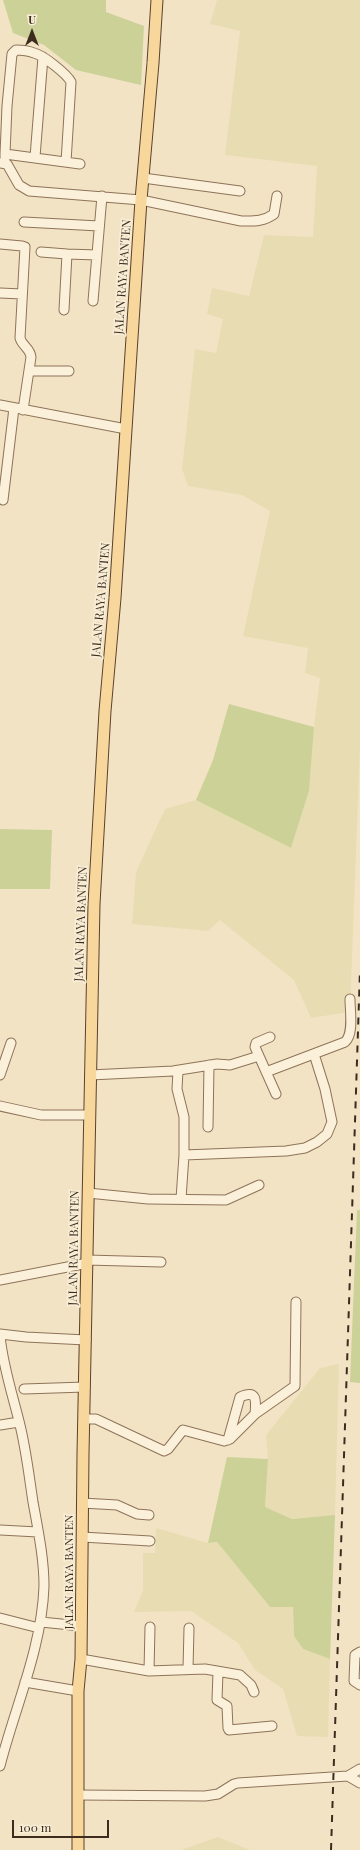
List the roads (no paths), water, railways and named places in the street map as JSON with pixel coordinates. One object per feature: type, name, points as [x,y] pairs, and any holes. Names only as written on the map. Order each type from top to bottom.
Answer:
[{"type":"main road","name":"JALAN RAYA BANTEN","points":[[78,1850],[78,1691],[81,1660],[82,1504],[94,904],[100,789],[126,429],[142,178],[153,63],[157,0]]},
{"type":"street","points":[[66,162],[70,82],[67,77],[43,57],[36,53],[16,50],[12,54],[7,106],[6,154],[3,163],[9,166],[19,185],[29,191],[141,200],[241,221],[256,222],[267,219],[274,214],[277,196]]},
{"type":"street","points":[[35,157],[43,57]]},
{"type":"street","points":[[6,154],[80,164]]},
{"type":"street","points":[[142,178],[240,191]]},
{"type":"street","points":[[93,301],[102,196]]},
{"type":"street","points":[[24,222],[99,226]]},
{"type":"street","points":[[0,244],[22,246],[25,248],[20,338],[22,343],[31,352],[30,371],[19,409],[3,500]]},
{"type":"street","points":[[41,252],[97,255]]},
{"type":"street","points":[[64,310],[67,254]]},
{"type":"street","points":[[0,293],[22,294]]},
{"type":"street","points":[[30,371],[69,371]]},
{"type":"street","points":[[0,405],[126,429]]},
{"type":"street","points":[[266,1072],[348,1040],[350,1034],[350,999]]},
{"type":"street","points":[[270,1037],[256,1043],[255,1047],[276,1094]]},
{"type":"street","points":[[0,1075],[2,1064],[11,1043]]},
{"type":"street","points":[[184,1155],[286,1151],[305,1148],[317,1142],[327,1134],[332,1122],[325,1089],[314,1054]]},
{"type":"street","points":[[90,1075],[178,1071],[209,1065],[230,1066],[260,1056]]},
{"type":"street","points":[[208,1127],[209,1065]]},
{"type":"street","points":[[178,1071],[177,1089],[184,1117],[184,1155],[181,1199]]},
{"type":"street","points":[[0,1106],[41,1115],[89,1115]]},
{"type":"street","points":[[88,1194],[148,1198],[226,1200],[259,1185]]},
{"type":"street","points":[[0,1280],[87,1262],[161,1262]]},
{"type":"street","points":[[84,1419],[96,1419],[164,1451],[168,1449],[183,1430],[224,1441],[228,1440],[255,1414],[295,1386],[296,1302]]},
{"type":"street","points":[[0,1766],[40,1625],[44,1586],[42,1556],[19,1422],[3,1370],[0,1335],[86,1340]]},
{"type":"street","points":[[24,1389],[85,1387]]},
{"type":"street","points":[[228,1440],[240,1397],[253,1395],[257,1399],[255,1414]]},
{"type":"street","points":[[0,1425],[19,1422]]},
{"type":"street","points":[[82,1504],[117,1505],[136,1514],[149,1515]]},
{"type":"street","points":[[0,1530],[38,1532]]},
{"type":"street","points":[[82,1537],[150,1541]]},
{"type":"street","points":[[0,1618],[40,1625],[81,1626]]},
{"type":"street","points":[[149,1671],[150,1627]]},
{"type":"street","points":[[188,1669],[189,1628]]},
{"type":"street","points":[[360,1652],[355,1656],[354,1681],[360,1685]]},
{"type":"street","points":[[81,1660],[149,1671],[205,1669],[240,1675],[251,1684],[254,1692]]},
{"type":"street","points":[[218,1672],[216,1697],[218,1701],[227,1706],[229,1730],[272,1726]]},
{"type":"street","points":[[25,1682],[78,1691]]},
{"type":"street","points":[[78,1795],[205,1796],[218,1794],[238,1782],[348,1776],[360,1769]]},
{"type":"street","points":[[348,1776],[360,1783]]},
{"type":"railway","points":[[331,1850],[360,970]]}]
